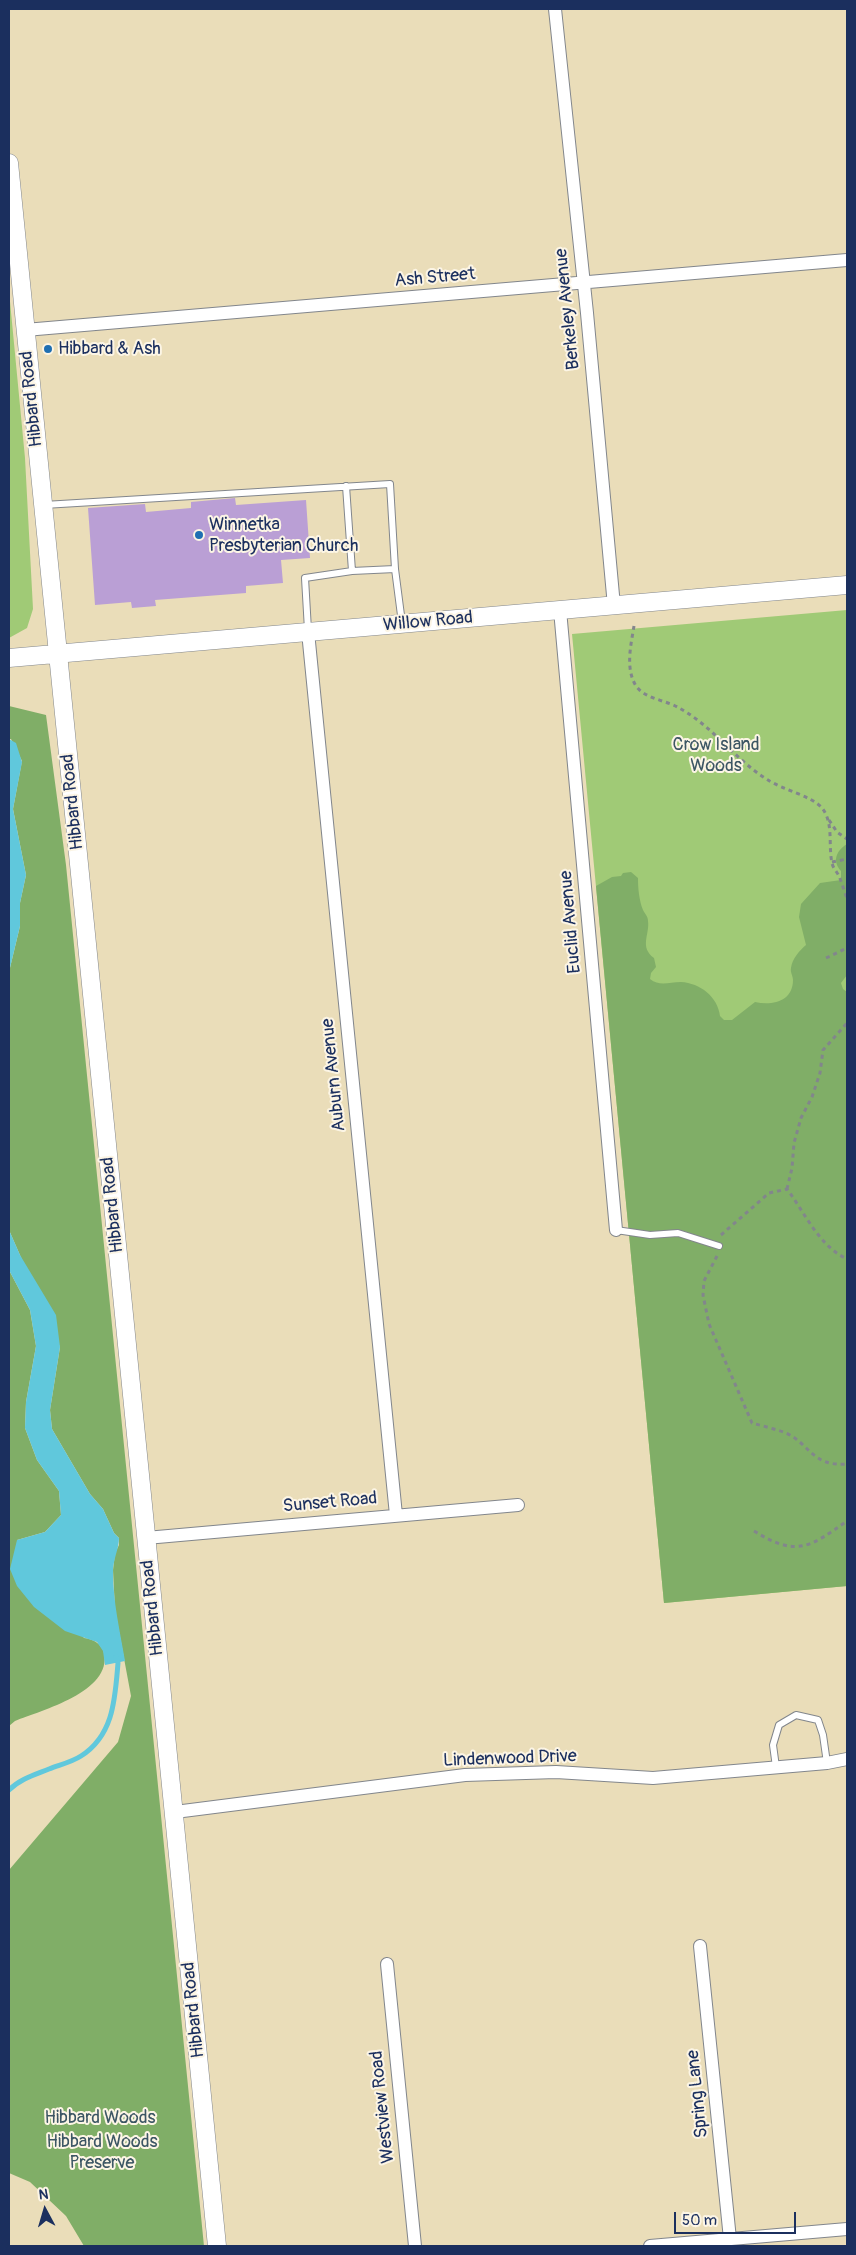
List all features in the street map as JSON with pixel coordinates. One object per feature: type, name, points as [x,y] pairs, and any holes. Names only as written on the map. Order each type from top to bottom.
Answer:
[{"type":"street","name":"Berkeley Avenue","points":[[555,9],[584,283],[614,606]]},
{"type":"street","name":"Hibbard Road","points":[[9,163],[217,2246]]},
{"type":"street","name":"Ash Street","points":[[25,330],[847,260]]},
{"type":"street","name":"Willow Road","points":[[9,658],[847,585]]},
{"type":"street","name":"Euclid Avenue","points":[[560,610],[616,1230]]},
{"type":"street","name":"Auburn Avenue","points":[[308,632],[396,1515]]},
{"type":"street","name":"Sunset Road","points":[[146,1538],[518,1505]]},
{"type":"street","name":"Lindenwood Drive","points":[[175,1812],[465,1776],[556,1772],[654,1778],[827,1763],[847,1759]]},
{"type":"street","name":"Spring Lane","points":[[700,1946],[730,2239]]},
{"type":"street","name":"Westview Road","points":[[387,1964],[415,2246]]},
{"type":"street","points":[[650,2246],[847,2229]]},
{"type":"lane","points":[[43,506],[390,484],[395,569],[402,624]]},
{"type":"lane","points":[[346,486],[352,571]]},
{"type":"lane","points":[[308,632],[306,578],[352,571],[395,569]]},
{"type":"lane","points":[[616,1230],[650,1235],[678,1233],[719,1246]]},
{"type":"lane","points":[[776,1767],[773,1745],[779,1725],[796,1715],[818,1720],[823,1734],[827,1763]]},
{"type":"path","points":[[634,626],[630,667],[635,684],[647,695],[679,707],[711,730],[734,754],[767,780],[807,798],[821,807],[838,832],[847,839]]},
{"type":"path","points":[[827,818],[832,862],[847,898]]},
{"type":"path","points":[[832,862],[847,860]]},
{"type":"path","points":[[826,958],[847,948]]},
{"type":"path","points":[[847,1023],[823,1050],[820,1073],[812,1097],[801,1118],[794,1143],[792,1168],[787,1189],[819,1236],[835,1253],[847,1260]]},
{"type":"path","points":[[787,1189],[769,1193],[721,1234],[717,1256],[704,1281],[705,1305],[709,1324],[752,1423],[786,1433],[811,1454],[834,1465],[847,1464]]},
{"type":"path","points":[[754,1531],[774,1543],[797,1548],[827,1535],[847,1521]]},
{"type":"green space","points":[[9,291],[25,458],[33,609],[27,628],[9,638]]},
{"type":"green space","name":"Crow Island Woods","points":[[847,610],[847,1586],[664,1603],[572,634]]},
{"type":"green space","name":"Hibbard Woods","points":[[9,706],[46,715],[66,865],[204,2246],[84,2246],[66,2216],[30,2182],[9,2173],[9,1870],[118,1742],[131,1696],[115,1610],[113,1570],[119,1538],[114,1533],[103,1509],[90,1494],[52,1429],[50,1410],[60,1347],[9,1230],[9,972],[20,926],[20,903],[26,875],[13,809],[22,761],[11,739],[9,739]]},
{"type":"green space","name":"Crow Island Woods","points":[[847,844],[847,975],[841,983],[843,989],[847,992],[847,1586],[664,1603],[596,886],[612,877],[621,876],[623,873],[631,872],[638,878],[641,902],[648,919],[646,945],[654,958],[656,967],[651,973],[650,979],[657,983],[681,982],[701,988],[712,997],[719,1009],[720,1016],[724,1020],[732,1020],[755,1002],[775,1002],[790,993],[793,980],[791,971],[793,961],[806,945],[799,917],[801,904],[820,883],[841,880],[841,871],[837,864],[836,856]]},
{"type":"green space","points":[[9,1270],[30,1310],[36,1346],[26,1402],[25,1428],[37,1460],[59,1491],[61,1515],[45,1532],[17,1540],[84,1638],[97,1642],[101,1647],[104,1653],[104,1667],[97,1679],[73,1698],[15,1721],[9,1726]]},
{"type":"water","points":[[9,739],[16,743],[22,762],[13,809],[26,875],[20,903],[20,926],[9,972]]},
{"type":"water","points":[[9,1230],[20,1255],[56,1315],[60,1347],[50,1410],[52,1429],[90,1494],[103,1509],[114,1533],[119,1538],[113,1567],[113,1583],[125,1661],[105,1665],[103,1651],[97,1642],[65,1631],[34,1607],[17,1586],[10,1569],[17,1540],[45,1532],[61,1515],[59,1491],[37,1460],[25,1428],[26,1402],[36,1346],[30,1310],[9,1270]]},
{"type":"building","name":"Winnetka Presbyterian Church","points":[[235,498],[236,505],[306,500],[310,558],[281,560],[283,583],[246,586],[246,593],[155,600],[156,606],[132,608],[131,602],[95,605],[88,508],[145,504],[146,512],[191,508],[191,502]]},
{"type":"waterway","points":[[9,1790],[28,1778],[81,1756],[100,1738],[111,1715],[114,1702],[118,1663],[116,1657]]},
{"type":"place","name":"Hibbard & Ash","points":[[48,349]]},
{"type":"place","name":"Winnetka Presbyterian Church","points":[[199,535]]},
{"type":"park label","name":"Hibbard Woods Preserve","points":[[102,2152]]}]
